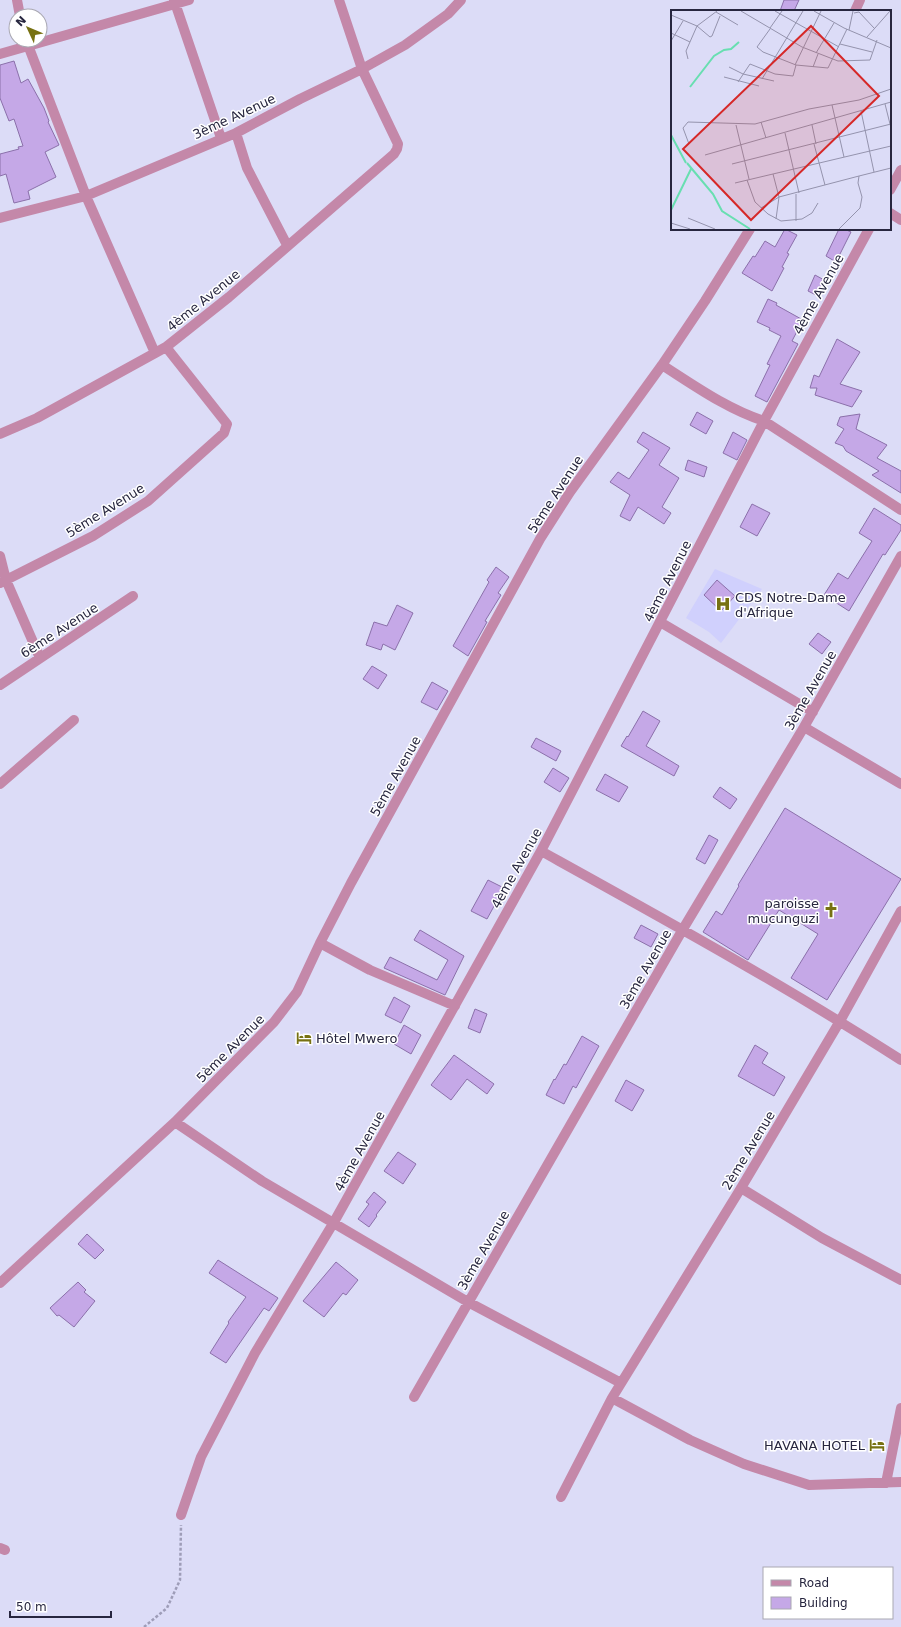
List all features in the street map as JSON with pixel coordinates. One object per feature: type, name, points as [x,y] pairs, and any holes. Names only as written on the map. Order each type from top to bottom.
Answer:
[{"type":"street","points":[[48,37],[175,2],[189,0]]},
{"type":"street","points":[[339,0],[362,69]]},
{"type":"street","name":"3ème Avenue","points":[[0,218],[86,196],[236,133],[300,99],[362,69],[405,45],[448,14],[461,0]]},
{"type":"street","points":[[855,10],[860,0]]},
{"type":"street","points":[[175,2],[221,138]]},
{"type":"street","points":[[0,54],[14,48]]},
{"type":"street","points":[[28,48],[86,196],[155,353]]},
{"type":"street","name":"4ème Avenue","points":[[0,434],[37,418],[166,347],[229,297],[287,245],[394,154],[398,144],[362,69]]},
{"type":"street","points":[[236,133],[247,168],[287,245]]},
{"type":"street","points":[[891,188],[901,170]]},
{"type":"street","points":[[891,214],[901,220]]},
{"type":"street","name":"5ème Avenue","points":[[0,1283],[175,1122],[274,1022],[298,992],[320,943],[351,883],[540,539],[570,492],[662,365],[706,301],[749,230]]},
{"type":"street","name":"4ème Avenue","points":[[181,1515],[201,1457],[255,1353],[334,1222],[541,851],[764,421],[868,230]]},
{"type":"street","name":"5ème Avenue","points":[[3,581],[93,536],[148,500],[224,433],[227,424],[166,347]]},
{"type":"street","points":[[662,365],[716,400],[744,414],[764,421],[901,510]]},
{"type":"street","points":[[0,556],[3,581],[40,658]]},
{"type":"street","name":"3ème Avenue","points":[[414,1397],[683,929],[813,712],[901,556]]},
{"type":"street","name":"6ème Avenue","points":[[0,685],[133,596]]},
{"type":"street","points":[[660,622],[813,712]]},
{"type":"street","points":[[0,784],[74,720]]},
{"type":"street","points":[[804,727],[901,784]]},
{"type":"street","points":[[541,851],[683,929],[840,1021],[901,1060]]},
{"type":"street","name":"2ème Avenue","points":[[561,1497],[612,1398],[741,1188],[840,1021],[901,911]]},
{"type":"street","points":[[320,943],[370,970],[455,1006]]},
{"type":"street","points":[[175,1122],[262,1181],[468,1302],[621,1383]]},
{"type":"street","points":[[741,1188],[822,1238],[901,1280]]},
{"type":"street","points":[[612,1398],[690,1440],[744,1464],[809,1485],[901,1482]]},
{"type":"street","points":[[886,1483],[901,1408]]},
{"type":"path","points":[[144,1627],[167,1608],[180,1580],[181,1515]]},
{"type":"shaded area","name":"CDS Notre-Dame d'Afrique","points":[[715,569],[762,589],[721,643],[709,632],[686,618]]},
{"type":"building","points":[[784,0],[799,0],[794,10],[780,10]]},
{"type":"building","points":[[14,61],[21,83],[28,79],[44,108],[49,121],[48,122],[59,145],[45,152],[56,177],[28,191],[30,199],[14,203],[6,174],[0,176],[0,154],[19,149],[18,147],[23,146],[14,119],[9,121],[0,98],[0,65]]},
{"type":"building","points":[[784,230],[797,235],[787,253],[789,254],[782,267],[784,268],[772,291],[742,273],[753,256],[755,257],[765,241],[775,247]]},
{"type":"building","points":[[839,230],[846,230],[851,232],[836,262],[826,256]]},
{"type":"building","points":[[815,275],[826,281],[818,296],[808,291]]},
{"type":"building","points":[[768,299],[777,303],[776,305],[803,320],[792,341],[798,344],[767,402],[755,396],[770,365],[767,364],[781,336],[769,330],[770,328],[757,322]]},
{"type":"building","points":[[837,339],[860,352],[840,384],[862,391],[852,407],[815,395],[817,388],[810,388],[814,375],[819,377]]},
{"type":"building","points":[[697,412],[713,421],[706,434],[690,425]]},
{"type":"building","points":[[860,414],[856,429],[887,445],[877,458],[901,471],[901,493],[872,475],[879,471],[846,451],[843,446],[835,443],[844,429],[837,425],[840,417]]},
{"type":"building","points":[[643,432],[670,448],[659,465],[679,478],[662,507],[671,513],[664,524],[638,507],[630,521],[620,516],[630,495],[610,482],[618,472],[629,479],[649,450],[637,442]]},
{"type":"building","points":[[733,432],[747,440],[737,460],[723,453]]},
{"type":"building","points":[[688,460],[707,467],[704,477],[685,470]]},
{"type":"building","points":[[752,504],[770,513],[757,536],[740,527]]},
{"type":"building","points":[[874,508],[901,525],[901,530],[885,555],[883,554],[849,611],[824,595],[838,573],[848,579],[872,541],[859,533]]},
{"type":"building","points":[[496,567],[509,577],[498,593],[501,595],[485,621],[487,622],[468,656],[453,646],[489,582],[487,580]]},
{"type":"building","points":[[717,580],[735,596],[721,611],[704,595]]},
{"type":"building","points":[[397,605],[413,613],[395,650],[383,644],[381,650],[366,645],[374,622],[387,626]]},
{"type":"building","points":[[818,633],[831,642],[822,654],[809,644]]},
{"type":"building","points":[[372,666],[387,675],[378,689],[363,679]]},
{"type":"building","points":[[432,682],[448,691],[437,710],[421,702]]},
{"type":"building","points":[[643,711],[660,721],[646,746],[679,766],[674,776],[621,746]]},
{"type":"building","points":[[536,738],[561,751],[556,761],[531,747]]},
{"type":"building","points":[[553,768],[569,778],[560,792],[544,782]]},
{"type":"building","points":[[605,774],[628,787],[619,802],[596,790]]},
{"type":"building","points":[[720,787],[737,799],[730,809],[713,797]]},
{"type":"building","name":"paroisse mucunguzi","points":[[785,808],[901,879],[827,1000],[791,978],[818,934],[779,910],[748,960],[703,932],[716,911],[722,915],[739,886],[738,885]]},
{"type":"building","points":[[709,835],[718,840],[705,864],[696,859]]},
{"type":"building","points":[[488,880],[504,888],[487,919],[471,911]]},
{"type":"building","points":[[641,925],[658,934],[651,947],[634,938]]},
{"type":"building","points":[[420,930],[464,956],[445,995],[384,968],[390,957],[437,980],[448,960],[414,940]]},
{"type":"building","points":[[394,997],[410,1006],[401,1023],[385,1015]]},
{"type":"building","points":[[475,1009],[487,1014],[480,1033],[468,1028]]},
{"type":"building","points":[[404,1025],[421,1035],[411,1054],[394,1044]]},
{"type":"building","points":[[582,1036],[599,1046],[576,1088],[573,1086],[564,1104],[546,1095],[554,1079],[555,1080],[564,1064],[566,1065]]},
{"type":"building","points":[[755,1045],[768,1053],[762,1063],[785,1077],[774,1096],[738,1076]]},
{"type":"building","points":[[454,1055],[494,1084],[487,1094],[467,1079],[451,1100],[431,1085]]},
{"type":"building","points":[[626,1080],[644,1090],[632,1111],[615,1101]]},
{"type":"building","points":[[398,1152],[416,1164],[403,1184],[384,1171]]},
{"type":"building","points":[[374,1192],[386,1202],[369,1227],[358,1219],[369,1204],[366,1202]]},
{"type":"building","points":[[87,1234],[104,1250],[95,1259],[78,1244]]},
{"type":"building","points":[[218,1260],[278,1298],[269,1311],[264,1308],[226,1363],[210,1353],[229,1323],[228,1322],[246,1297],[209,1273]]},
{"type":"building","points":[[336,1262],[358,1280],[346,1295],[343,1293],[324,1317],[303,1301]]},
{"type":"building","points":[[78,1282],[86,1290],[84,1292],[95,1301],[74,1327],[59,1315],[57,1316],[50,1308]]},
{"type":"place","name":"CDS Notre-Dame d'Afrique","points":[[723,604]]},
{"type":"place","name":"paroisse mucunguzi","points":[[831,910]]},
{"type":"place","name":"Hôtel Mwero","points":[[304,1038]]},
{"type":"place","name":"HAVANA HOTEL","points":[[877,1445]]}]
